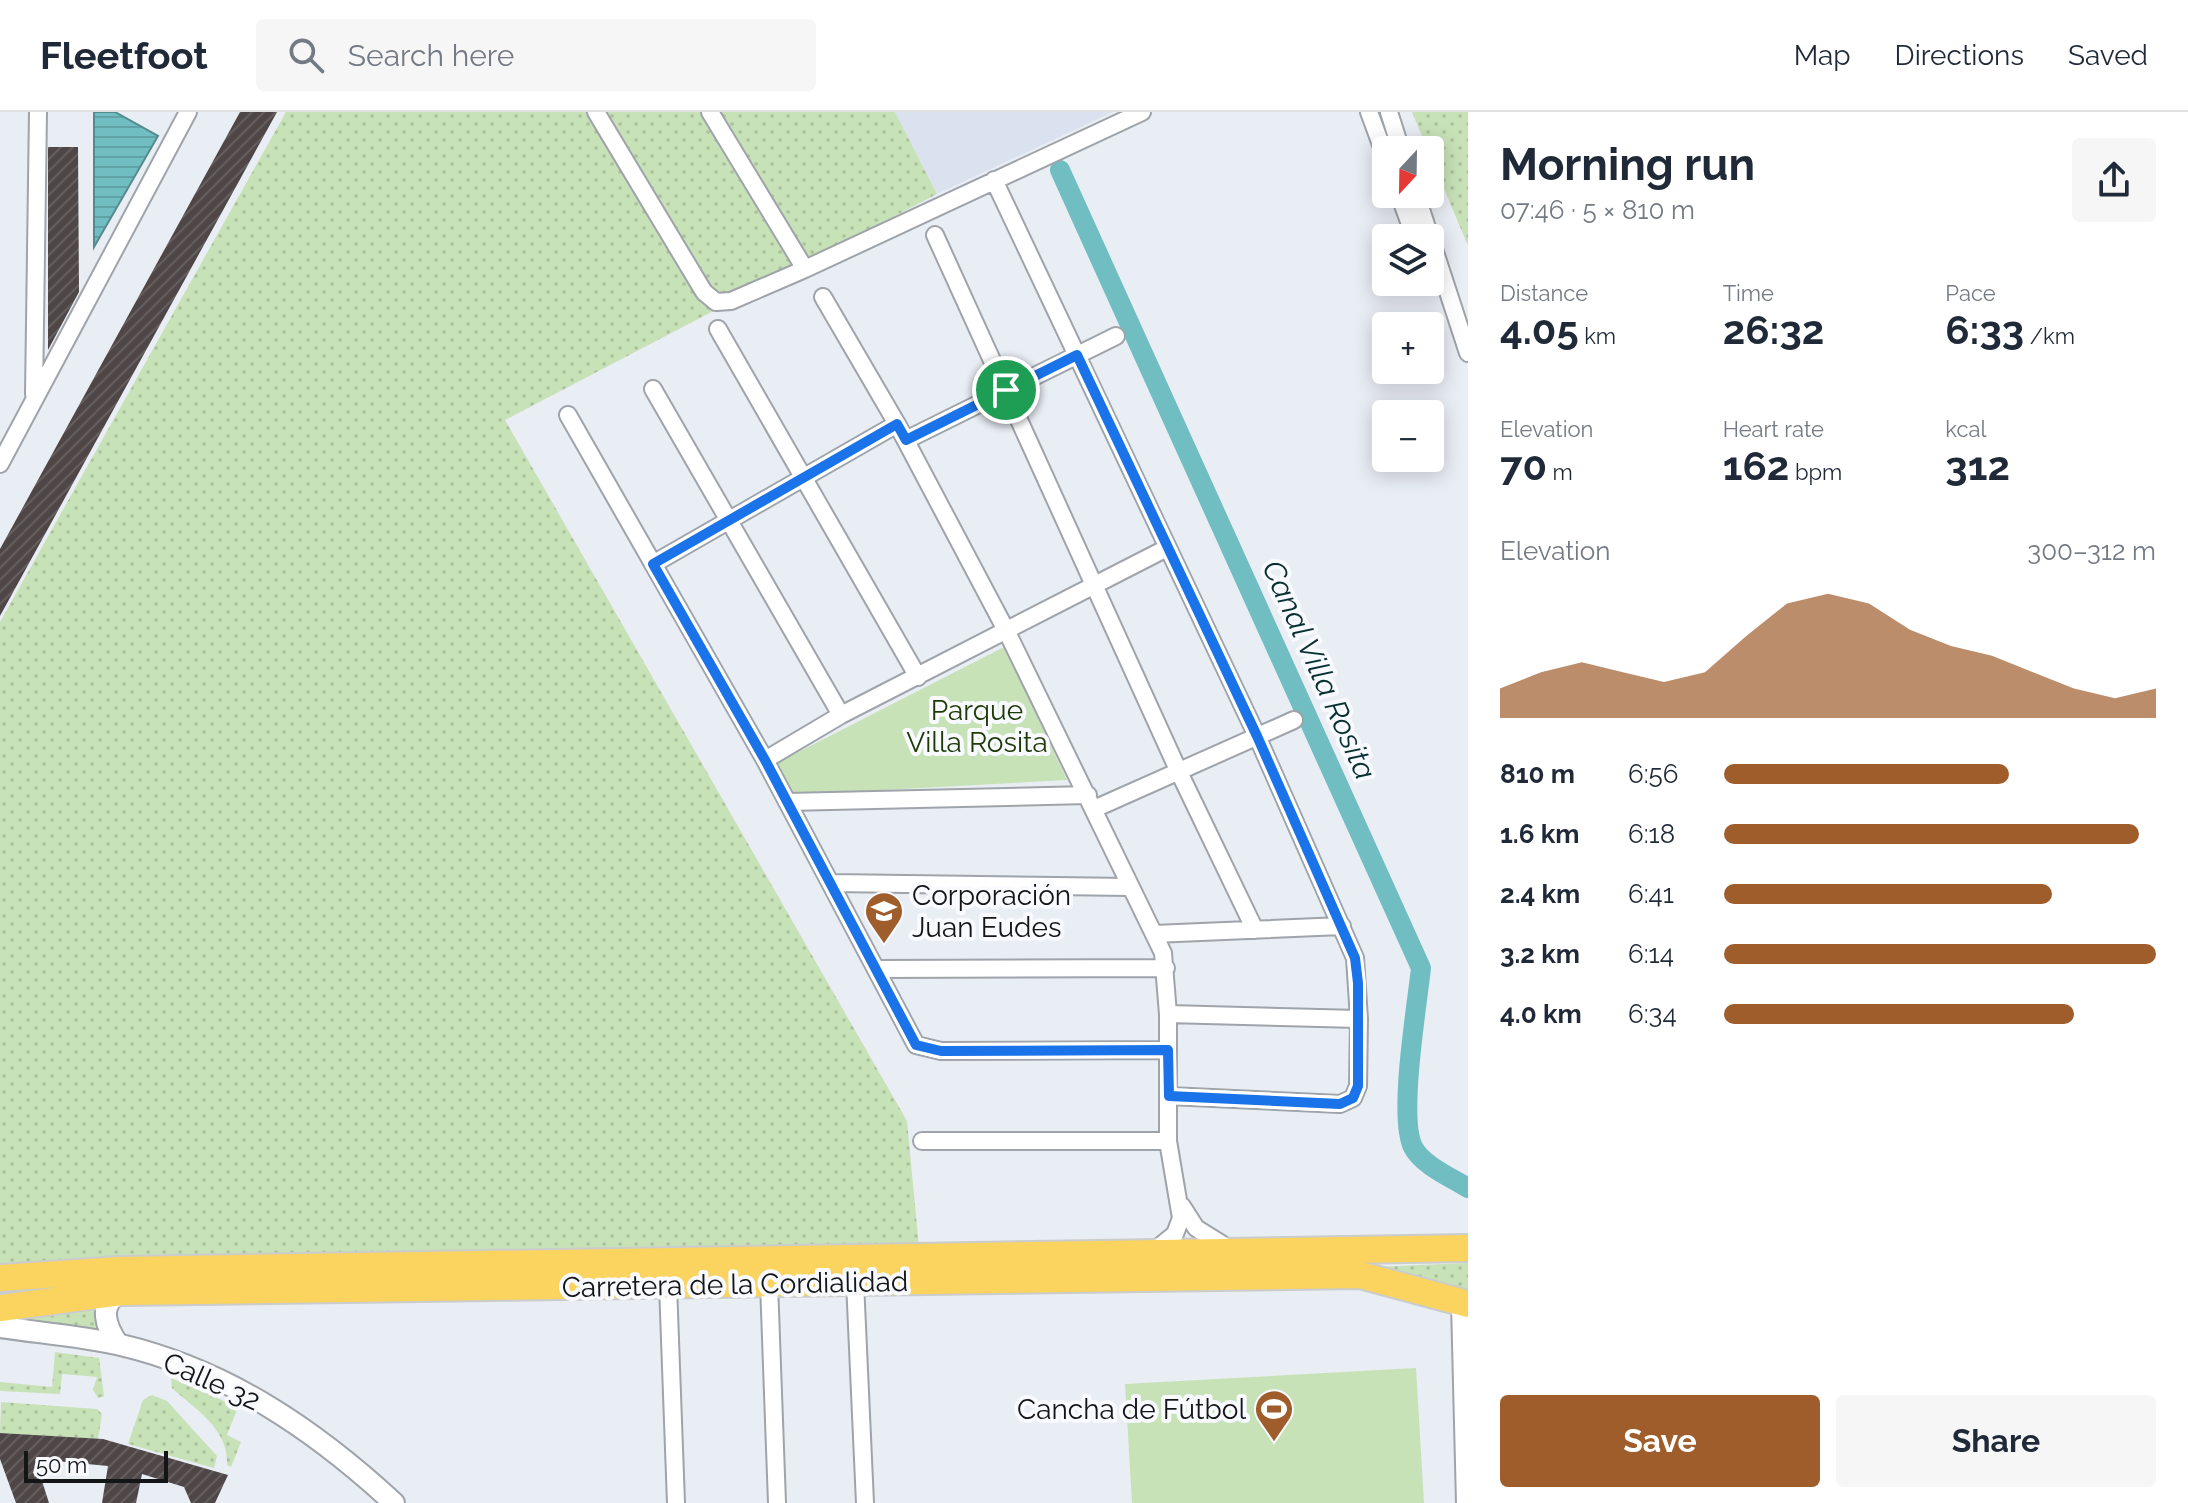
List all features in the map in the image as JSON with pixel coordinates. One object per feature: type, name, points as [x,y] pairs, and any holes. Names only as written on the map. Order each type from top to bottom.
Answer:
[{"type":"highway","name":"Carretera de la Cordialidad","points":[[0,1278],[119,1270],[1468,1248]]},
{"type":"highway","name":"Carretera de la Cordialidad","points":[[0,1308],[121,1292],[1360,1275],[1464,1303]]},
{"type":"street","points":[[34,399],[38,112]]},
{"type":"street","points":[[0,464],[188,112]]},
{"type":"street","points":[[596,112],[704,292],[716,302],[731,301],[805,269],[1142,112]]},
{"type":"street","points":[[710,112],[805,269]]},
{"type":"street","points":[[1369,112],[1378,136]]},
{"type":"street","points":[[1389,112],[1397,136]]},
{"type":"street","points":[[994,180],[1257,736],[1355,958],[1359,1019],[1358,1086],[1353,1098],[1340,1104],[1169,1096]]},
{"type":"street","points":[[1421,208],[1468,353]]},
{"type":"street","points":[[935,235],[1179,772],[1255,930]]},
{"type":"street","points":[[823,297],[906,440],[1007,632],[1154,934],[1166,968],[1168,1141],[1181,1218],[1175,1234],[1163,1247],[1147,1253]]},
{"type":"street","points":[[718,329],[918,677]]},
{"type":"street","points":[[906,440],[1116,336]]},
{"type":"street","points":[[653,389],[841,715]]},
{"type":"street","points":[[568,415],[765,760],[916,1045],[927,1050],[1168,1050]]},
{"type":"street","points":[[653,564],[897,424]]},
{"type":"street","points":[[765,760],[841,715],[1167,548]]},
{"type":"street","points":[[787,802],[1091,802],[1179,772],[1294,720]]},
{"type":"street","points":[[832,883],[1130,887]]},
{"type":"street","points":[[1154,934],[1342,926]]},
{"type":"street","points":[[876,969],[1166,968]]},
{"type":"street","points":[[1168,1014],[1359,1019]]},
{"type":"street","points":[[922,1141],[1168,1141]]},
{"type":"street","points":[[1179,1201],[1196,1228],[1222,1246],[1237,1251]]},
{"type":"street","points":[[855,1282],[865,1503]]},
{"type":"street","points":[[769,1283],[777,1503]]},
{"type":"street","points":[[668,1285],[676,1503]]},
{"type":"street","points":[[118,1344],[108,1330],[105,1315],[110,1301],[121,1292]]},
{"type":"street","points":[[1464,1303],[1465,1503]]},
{"type":"street","name":"Calle 32","points":[[0,1327],[118,1344],[249,1394],[322,1441],[394,1503]]},
{"type":"shaded area","points":[[895,112],[1113,112],[937,194]]},
{"type":"green space","points":[[286,112],[895,112],[937,194],[505,420],[907,1121],[919,1248],[0,1267],[0,622]]},
{"type":"green space","points":[[1412,112],[1468,112],[1468,246],[1444,189],[1444,136],[1422,136]]},
{"type":"green space","name":"Parque Villa Rosita","points":[[1004,647],[1067,780],[791,795],[775,764]]},
{"type":"green space","points":[[1468,1263],[1468,1289],[1373,1267]]},
{"type":"green space","points":[[98,1306],[96,1323],[101,1333],[0,1325],[0,1313]]},
{"type":"green space","points":[[55,1352],[99,1358],[104,1396],[98,1398],[93,1390],[97,1377],[62,1374],[60,1394],[0,1391],[0,1382],[52,1387]]},
{"type":"green space","name":"Cancha de Fútbol","points":[[1416,1368],[1424,1503],[1132,1503],[1125,1384]]},
{"type":"green space","points":[[171,1378],[238,1407],[227,1435],[241,1442],[231,1467],[227,1465],[223,1441],[217,1431],[172,1388]]},
{"type":"green space","points":[[152,1395],[167,1401],[217,1456],[214,1468],[128,1444],[143,1400]]},
{"type":"green space","points":[[1,1402],[97,1409],[102,1414],[98,1439],[0,1433]]},
{"type":"water","points":[[94,112],[115,112],[158,136],[94,247]]},
{"type":"building","points":[[240,112],[277,112],[0,616],[0,549]]},
{"type":"building","points":[[48,147],[78,147],[79,292],[48,350]]},
{"type":"building","points":[[0,1433],[103,1439],[228,1475],[215,1503],[191,1503],[184,1487],[142,1474],[136,1503],[102,1503],[108,1466],[35,1459],[49,1503],[16,1503],[0,1459]]},
{"type":"waterway","name":"Canal Villa Rosita","points":[[1060,170],[1421,968],[1408,1087],[1409,1132],[1413,1147],[1423,1160],[1468,1188]]},
{"type":"place","name":"Corporación Juan Eudes","points":[[884,945]]},
{"type":"place","name":"Cancha de Fútbol","points":[[1274,1443]]},
{"type":"route","points":[[1077,355],[1257,736],[1355,958],[1359,1019],[1358,1086],[1353,1098],[1340,1104],[1169,1096],[1168,1050],[941,1051],[916,1045],[765,760],[653,564],[897,424],[906,440],[1006,390],[1077,355]]}]
